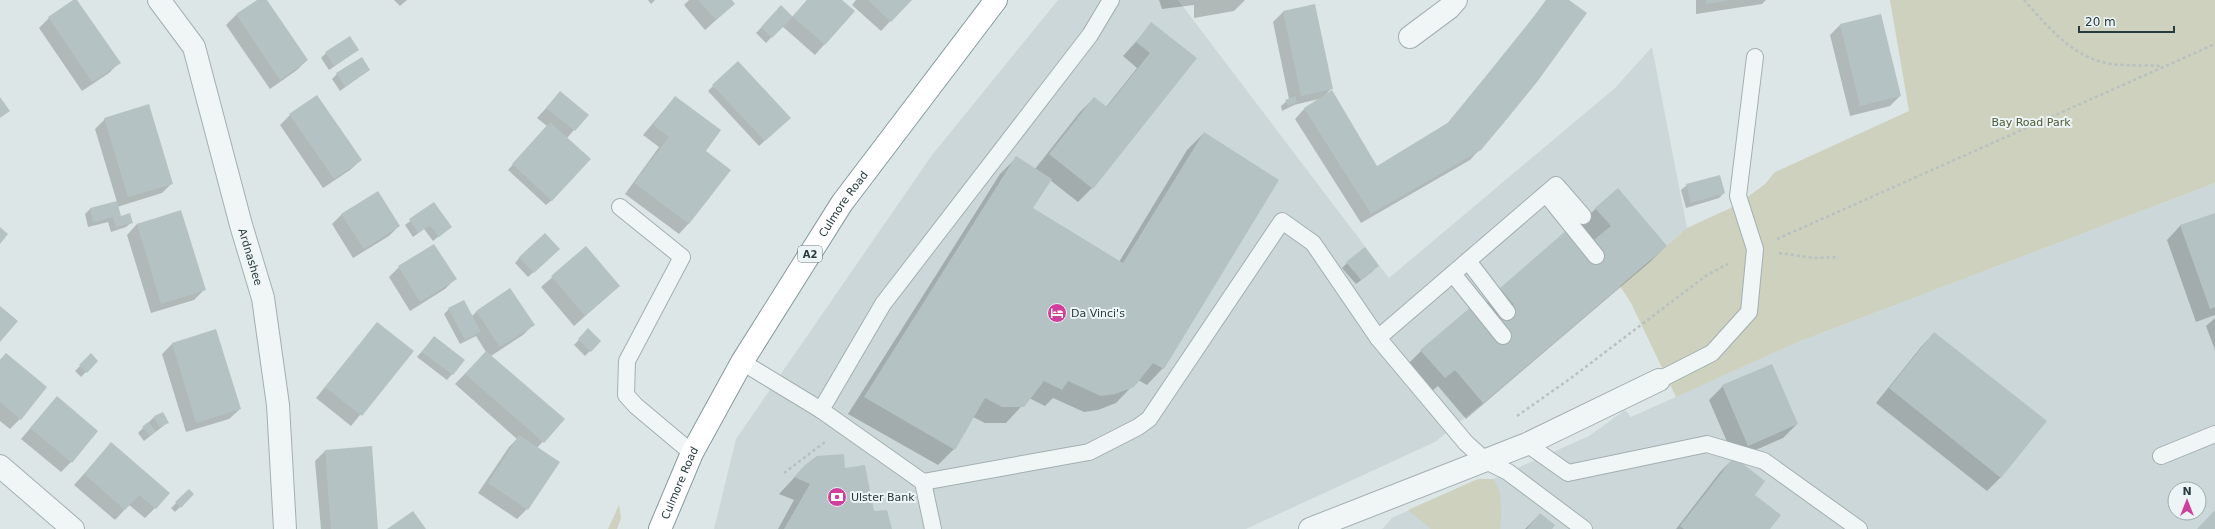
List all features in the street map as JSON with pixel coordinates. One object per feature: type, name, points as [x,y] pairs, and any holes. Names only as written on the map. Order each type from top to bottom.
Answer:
[{"type":"highway","name":"Culmore Road","points":[[660,529],[692,453],[742,362],[842,203],[996,0]]},
{"type":"street","name":"Ardnashee","points":[[159,0],[194,47],[241,225],[263,298],[278,405],[285,529]]},
{"type":"street","points":[[1410,37],[1449,8],[1456,0]]},
{"type":"street","points":[[1310,529],[1339,524],[1527,444],[1659,380]]},
{"type":"street","points":[[0,466],[73,529]]},
{"type":"lane","points":[[820,410],[883,304],[1090,36],[1111,0]]},
{"type":"lane","points":[[1659,380],[1712,353],[1749,312],[1755,249],[1738,196],[1755,56]]},
{"type":"lane","points":[[1551,189],[1583,216]]},
{"type":"lane","points":[[1551,189],[1596,256]]},
{"type":"lane","points":[[1378,338],[1551,189]]},
{"type":"lane","points":[[620,207],[682,257],[627,361],[626,395],[636,406],[692,453]]},
{"type":"lane","points":[[923,482],[1089,452],[1138,427],[1149,418],[1282,222],[1312,242],[1378,338],[1466,443],[1486,461],[1508,472],[1584,529]]},
{"type":"lane","points":[[1468,261],[1507,312]]},
{"type":"lane","points":[[1453,274],[1503,336]]},
{"type":"lane","points":[[742,362],[820,410],[923,482],[933,529]]},
{"type":"lane","points":[[2161,456],[2215,434]]},
{"type":"lane","points":[[1527,444],[1568,473],[1707,444],[1764,461],[1859,529]]},
{"type":"path","points":[[2024,0],[2052,32],[2085,56],[2111,64],[2162,66]]},
{"type":"path","points":[[1516,417],[1571,378],[1707,275],[1755,249],[2162,66],[2215,44]]},
{"type":"path","points":[[1755,249],[1814,258],[1839,257]]},
{"type":"path","points":[[784,473],[844,427]]},
{"type":"shaded area","points":[[1058,0],[1178,0],[1389,278],[1615,88],[1652,47],[1687,228],[1483,403],[1435,442],[1246,529],[714,529],[736,439],[932,155]]},
{"type":"shaded area","points":[[2215,183],[2215,529],[1382,529],[1392,518],[1478,479],[1493,479],[1589,436],[1625,410],[1631,417],[1798,342]]},
{"type":"green space","name":"Bay Road Park","points":[[1890,0],[2215,0],[2215,183],[1798,342],[1676,397],[1631,303],[1620,286],[1687,228],[1737,205],[1765,184],[1775,172],[1909,111]]},
{"type":"green space","points":[[1478,479],[1493,479],[1499,490],[1501,503],[1500,529],[1431,529],[1408,510]]},
{"type":"green space","points":[[619,505],[621,518],[617,529],[608,529]]},
{"type":"building","points":[[73,0],[77,0],[121,63],[92,82],[48,17]]},
{"type":"building","points":[[257,0],[267,0],[308,60],[280,80],[236,14]]},
{"type":"building","points":[[698,0],[732,0],[735,4],[716,20]]},
{"type":"building","points":[[807,0],[842,0],[855,11],[825,45],[793,17]]},
{"type":"building","points":[[868,0],[912,0],[891,22]]},
{"type":"building","points":[[1547,0],[1569,0],[1587,13],[1537,82],[1507,119],[1481,150],[1371,214],[1304,108],[1332,90],[1377,166],[1449,122]]},
{"type":"building","points":[[1706,0],[1727,0],[1727,1],[1706,4]]},
{"type":"building","points":[[1315,4],[1333,89],[1301,96],[1283,11]]},
{"type":"building","points":[[781,5],[793,17],[772,38],[761,27]]},
{"type":"building","points":[[1881,14],[1901,96],[1860,106],[1840,24]]},
{"type":"building","points":[[1151,22],[1197,58],[1093,189],[1049,154],[1094,97],[1107,107],[1150,53],[1136,42]]},
{"type":"building","points":[[350,36],[359,50],[334,66],[325,52]]},
{"type":"building","points":[[362,57],[370,70],[345,87],[336,73]]},
{"type":"building","points":[[738,61],[791,118],[765,141],[712,85]]},
{"type":"building","points":[[560,91],[589,115],[575,131],[546,108]]},
{"type":"building","points":[[317,95],[362,160],[334,179],[289,114]]},
{"type":"building","points":[[675,96],[721,130],[706,151],[731,170],[689,224],[634,183],[669,137],[653,125]]},
{"type":"building","points":[[1295,96],[1297,102],[1288,106],[1285,100]]},
{"type":"building","points":[[0,97],[10,111],[0,118]]},
{"type":"building","points":[[149,104],[173,184],[128,197],[104,118]]},
{"type":"building","points":[[550,122],[591,159],[552,201],[512,164]]},
{"type":"building","name":"Da Vinci's","points":[[1204,132],[1279,180],[1164,369],[1153,363],[1134,387],[1115,394],[1101,396],[1068,381],[1062,390],[1044,381],[1024,407],[1002,407],[985,398],[955,450],[864,397],[1016,156],[1052,179],[1033,208],[1123,263]]},
{"type":"building","points":[[1720,175],[1725,193],[1691,203],[1686,184]]},
{"type":"building","points":[[1618,188],[1667,246],[1483,403],[1455,370],[1445,378],[1420,350],[1472,306],[1490,326],[1514,305],[1500,288],[1568,229],[1584,248],[1611,226],[1595,208]]},
{"type":"building","points":[[378,191],[400,226],[364,249],[341,214]]},
{"type":"building","points":[[117,201],[121,216],[130,213],[133,223],[116,227],[113,217],[93,222],[90,208]]},
{"type":"building","points":[[434,202],[452,227],[439,237],[430,225],[418,233],[409,219]]},
{"type":"building","points":[[181,210],[206,290],[161,304],[137,224]]},
{"type":"building","points":[[2215,213],[2215,307],[2210,309],[2180,225]]},
{"type":"building","points":[[0,227],[8,234],[0,244]]},
{"type":"building","points":[[545,233],[560,249],[534,273],[519,257]]},
{"type":"building","points":[[434,244],[457,279],[420,302],[398,266]]},
{"type":"building","points":[[586,246],[620,286],[585,316],[551,276]]},
{"type":"building","points":[[1365,247],[1379,266],[1361,280],[1346,262]]},
{"type":"building","points":[[510,288],[535,325],[500,347],[476,311]]},
{"type":"building","points":[[464,300],[481,332],[465,340],[448,308]]},
{"type":"building","points":[[0,306],[18,321],[0,342]]},
{"type":"building","points":[[377,322],[414,351],[362,416],[325,387]]},
{"type":"building","points":[[588,328],[601,341],[591,352],[578,339]]},
{"type":"building","points":[[216,329],[241,409],[196,423],[172,343]]},
{"type":"building","points":[[1934,332],[2047,421],[2001,478],[1889,388]]},
{"type":"building","points":[[434,336],[465,360],[453,375],[422,352]]},
{"type":"building","points":[[486,351],[565,419],[544,443],[465,374]]},
{"type":"building","points":[[6,353],[47,387],[21,420],[0,402],[0,360]]},
{"type":"building","points":[[91,353],[98,361],[87,373],[79,365]]},
{"type":"building","points":[[1772,364],[1798,424],[1748,446],[1722,385]]},
{"type":"building","points":[[57,396],[98,431],[72,463],[30,428]]},
{"type":"building","points":[[163,412],[169,423],[159,427],[154,416]]},
{"type":"building","points":[[148,422],[156,431],[150,436],[142,427]]},
{"type":"building","points":[[519,435],[560,462],[528,510],[488,483]]},
{"type":"building","points":[[111,442],[170,493],[156,509],[139,495],[125,510],[84,474]]},
{"type":"building","points":[[372,446],[378,529],[331,529],[325,450]]},
{"type":"building","name":"Ulster Bank","points":[[844,454],[845,468],[865,465],[874,511],[887,510],[892,529],[784,529],[810,484],[794,477],[805,465],[817,456]]},
{"type":"building","points":[[1734,457],[1765,481],[1755,495],[1781,515],[1770,529],[1684,529],[1680,526]]},
{"type":"building","points":[[189,489],[194,494],[181,508],[175,502]]},
{"type":"building","points":[[2215,510],[2215,529],[2197,529],[2205,521],[2207,521],[2207,518]]},
{"type":"building","points":[[413,511],[426,529],[387,529]]},
{"type":"building","points":[[1540,513],[1555,525],[1552,529],[1527,529]]},
{"type":"place","name":"Da Vinci's","points":[[1057,313]]},
{"type":"place","name":"Ulster Bank","points":[[837,497]]}]
